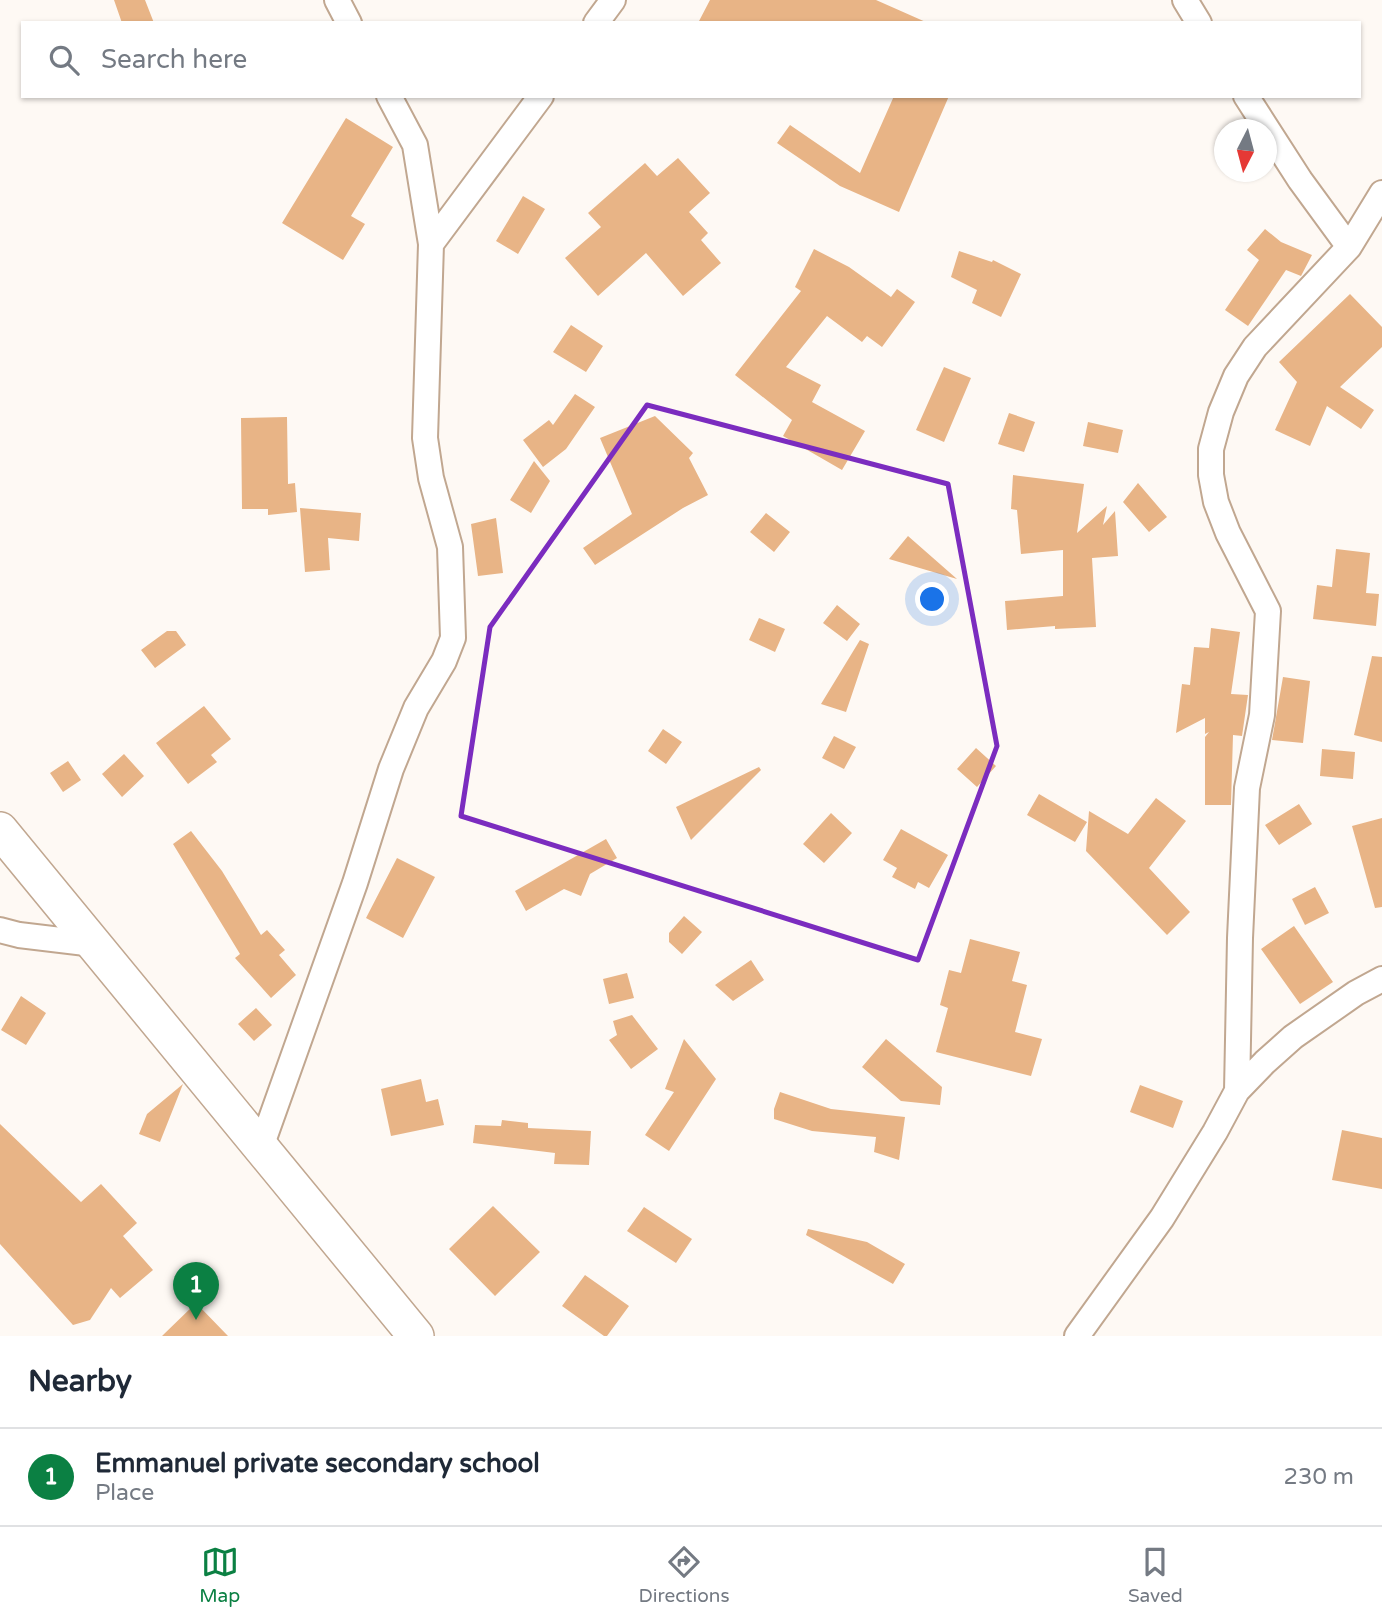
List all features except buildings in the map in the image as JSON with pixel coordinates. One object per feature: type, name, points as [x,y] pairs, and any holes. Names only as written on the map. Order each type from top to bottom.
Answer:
[{"type":"main road","points":[[0,830],[416,1336]]},
{"type":"street","points":[[337,0],[348,21]]},
{"type":"street","points":[[597,21],[613,0]]},
{"type":"street","points":[[1185,0],[1198,21]]},
{"type":"street","points":[[261,1147],[355,883],[390,769],[416,708],[444,661],[453,638],[450,547],[431,478],[425,438],[431,244],[415,145],[390,98]]},
{"type":"street","points":[[431,244],[540,98]]},
{"type":"street","points":[[1247,98],[1300,180],[1349,247]]},
{"type":"street","points":[[1237,1091],[1247,788],[1262,715],[1268,611],[1228,533],[1216,502],[1211,475],[1212,449],[1221,412],[1236,376],[1255,347],[1349,247],[1382,193]]},
{"type":"street","points":[[0,930],[19,935],[94,944]]},
{"type":"street","points":[[1077,1336],[1162,1219],[1237,1091],[1293,1037],[1356,993],[1382,979]]},
{"type":"highlighted area","points":[[647,405],[948,484],[997,746],[918,960],[461,816],[490,627]]},
{"type":"place","name":"Emmanuel private secondary school","points":[[196,1320]]}]
